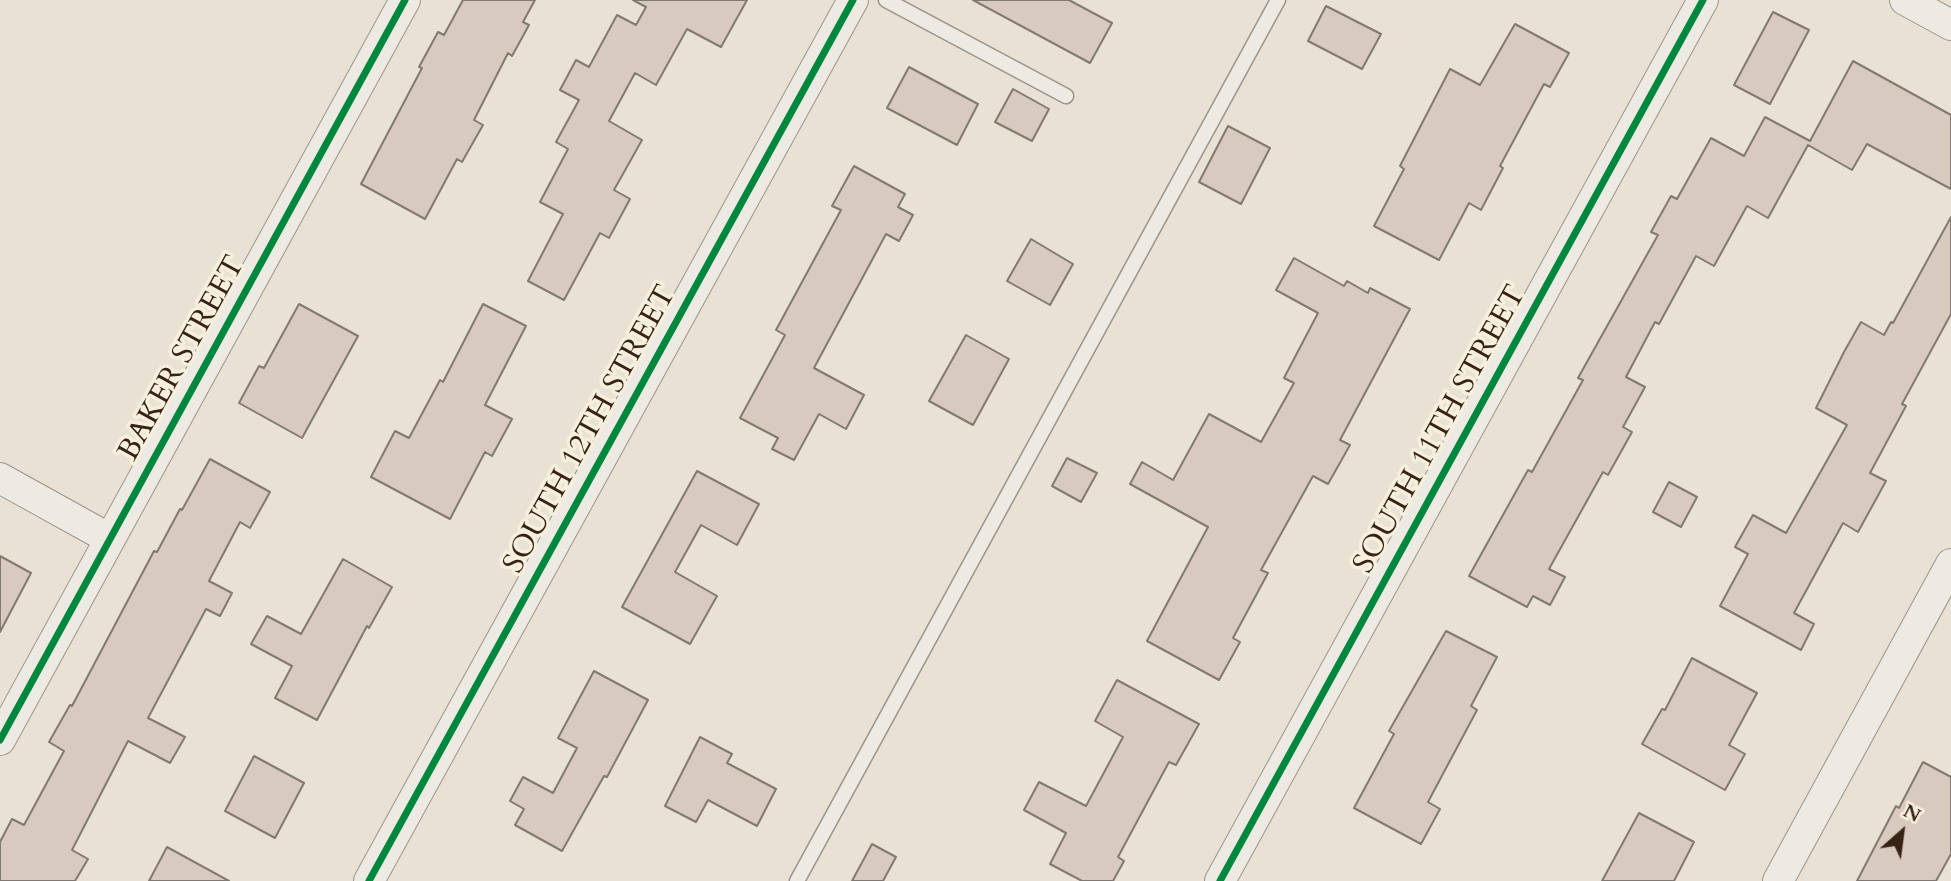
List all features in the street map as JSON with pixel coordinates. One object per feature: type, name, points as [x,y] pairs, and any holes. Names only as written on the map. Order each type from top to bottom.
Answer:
[{"type":"street","name":"BAKER STREET","points":[[0,740],[405,0]]},
{"type":"street","name":"SOUTH 12TH STREET","points":[[369,881],[853,0]]},
{"type":"street","name":"SOUTH 11TH STREET","points":[[1220,881],[1703,0]]},
{"type":"street","points":[[1905,0],[1951,25]]},
{"type":"street","points":[[0,478],[110,539]]},
{"type":"street","points":[[1779,881],[1951,564]]},
{"type":"lane","points":[[886,0],[1066,96]]},
{"type":"lane","points":[[797,881],[1278,0]]},
{"type":"building","points":[[463,0],[535,0],[523,22],[529,25],[512,56],[508,53],[474,120],[483,125],[462,162],[457,159],[425,219],[361,184],[438,32],[444,35]]},
{"type":"building","points":[[633,0],[747,0],[721,47],[687,29],[656,85],[635,73],[609,121],[642,140],[614,190],[630,199],[609,238],[600,233],[564,300],[528,281],[563,214],[540,202],[568,149],[556,142],[579,100],[560,90],[576,60],[589,67],[617,15],[636,25],[646,7]]},
{"type":"building","points":[[973,0],[1069,0],[1112,23],[1090,63]]},
{"type":"building","points":[[1326,6],[1381,34],[1362,69],[1308,41]]},
{"type":"building","points":[[1773,12],[1809,30],[1770,104],[1734,85]]},
{"type":"building","points":[[1515,24],[1569,53],[1550,87],[1544,84],[1500,166],[1503,168],[1481,210],[1469,203],[1439,260],[1374,226],[1404,169],[1400,166],[1450,69],[1480,85]]},
{"type":"building","points":[[1853,61],[1951,115],[1951,189],[1867,144],[1852,170],[1808,145],[1768,218],[1747,206],[1714,266],[1696,256],[1659,324],[1655,322],[1626,377],[1645,387],[1623,427],[1632,432],[1608,475],[1603,472],[1549,569],[1565,577],[1550,605],[1533,596],[1527,607],[1469,576],[1528,470],[1532,472],[1583,380],[1578,378],[1658,235],[1651,232],[1671,196],[1677,199],[1711,138],[1744,156],[1765,117],[1810,141]]},
{"type":"building","points":[[909,67],[978,104],[957,145],[887,108]]},
{"type":"building","points":[[1013,89],[1049,109],[1032,141],[995,122]]},
{"type":"building","points":[[1228,126],[1270,148],[1241,204],[1199,182]]},
{"type":"building","points":[[854,166],[905,194],[898,207],[913,215],[899,241],[886,234],[814,368],[864,395],[846,429],[819,414],[794,460],[772,449],[778,438],[740,418],[785,335],[776,330],[841,210],[832,206]]},
{"type":"building","points":[[1951,217],[1951,314],[1902,404],[1906,406],[1870,473],[1886,481],[1858,532],[1843,523],[1794,613],[1814,624],[1801,650],[1720,606],[1748,554],[1735,547],[1753,515],[1786,533],[1847,425],[1816,408],[1844,352],[1861,322],[1884,335]]},
{"type":"building","points":[[1031,239],[1073,264],[1050,305],[1007,281]]},
{"type":"building","points":[[1294,258],[1344,286],[1347,281],[1368,293],[1370,288],[1410,309],[1340,440],[1350,445],[1328,484],[1313,476],[1261,570],[1268,573],[1233,638],[1240,642],[1219,680],[1147,641],[1208,527],[1130,484],[1142,462],[1173,480],[1209,414],[1261,442],[1294,383],[1284,378],[1318,313],[1276,290]]},
{"type":"building","points":[[299,304],[358,336],[302,438],[239,403],[259,366],[264,368]]},
{"type":"building","points":[[483,304],[526,326],[485,405],[512,419],[492,456],[485,452],[450,519],[371,477],[395,431],[409,438],[440,380],[443,382]]},
{"type":"building","points":[[966,335],[1009,359],[973,425],[929,401]]},
{"type":"building","points":[[1067,458],[1097,473],[1081,502],[1052,486]]},
{"type":"building","points":[[210,459],[270,492],[250,528],[240,522],[209,581],[232,593],[220,616],[206,609],[148,718],[185,737],[170,763],[128,741],[72,850],[88,859],[75,881],[0,881],[0,842],[12,819],[24,825],[64,751],[49,742],[70,705],[72,706],[154,551],[157,552]]},
{"type":"building","points":[[697,471],[759,504],[737,545],[701,525],[675,572],[717,596],[690,644],[622,607]]},
{"type":"building","points":[[1669,482],[1697,497],[1681,527],[1653,512]]},
{"type":"building","points":[[0,556],[31,573],[0,632]]},
{"type":"building","points":[[343,559],[392,587],[369,628],[367,626],[317,720],[275,698],[292,666],[251,644],[267,616],[301,634]]},
{"type":"building","points":[[1446,631],[1497,657],[1471,706],[1477,710],[1428,802],[1440,809],[1421,844],[1354,808],[1394,734],[1389,731]]},
{"type":"building","points":[[1692,658],[1757,693],[1729,745],[1745,754],[1725,790],[1642,744],[1662,709],[1665,710]]},
{"type":"building","points":[[594,671],[648,700],[607,777],[604,776],[562,851],[515,825],[524,809],[510,801],[523,777],[553,793],[577,748],[558,738]]},
{"type":"building","points":[[1117,680],[1199,724],[1176,765],[1169,762],[1118,857],[1124,861],[1113,881],[1082,881],[1050,864],[1066,833],[1024,810],[1039,782],[1086,806],[1123,737],[1095,721]]},
{"type":"building","points":[[700,737],[732,754],[727,763],[776,789],[757,826],[708,800],[696,822],[665,806]]},
{"type":"building","points":[[254,756],[304,783],[275,838],[225,811]]},
{"type":"building","points":[[1923,762],[1951,777],[1951,854],[1936,881],[1857,881],[1896,806],[1899,808]]},
{"type":"building","points":[[1639,813],[1694,842],[1674,881],[1602,881]]},
{"type":"building","points":[[872,844],[896,857],[883,881],[852,881]]},
{"type":"building","points":[[167,847],[229,881],[149,881]]},
{"type":"cycle path","points":[[0,740],[405,0]]},
{"type":"cycle path","points":[[369,881],[853,0]]},
{"type":"cycle path","points":[[1220,881],[1703,0]]}]
